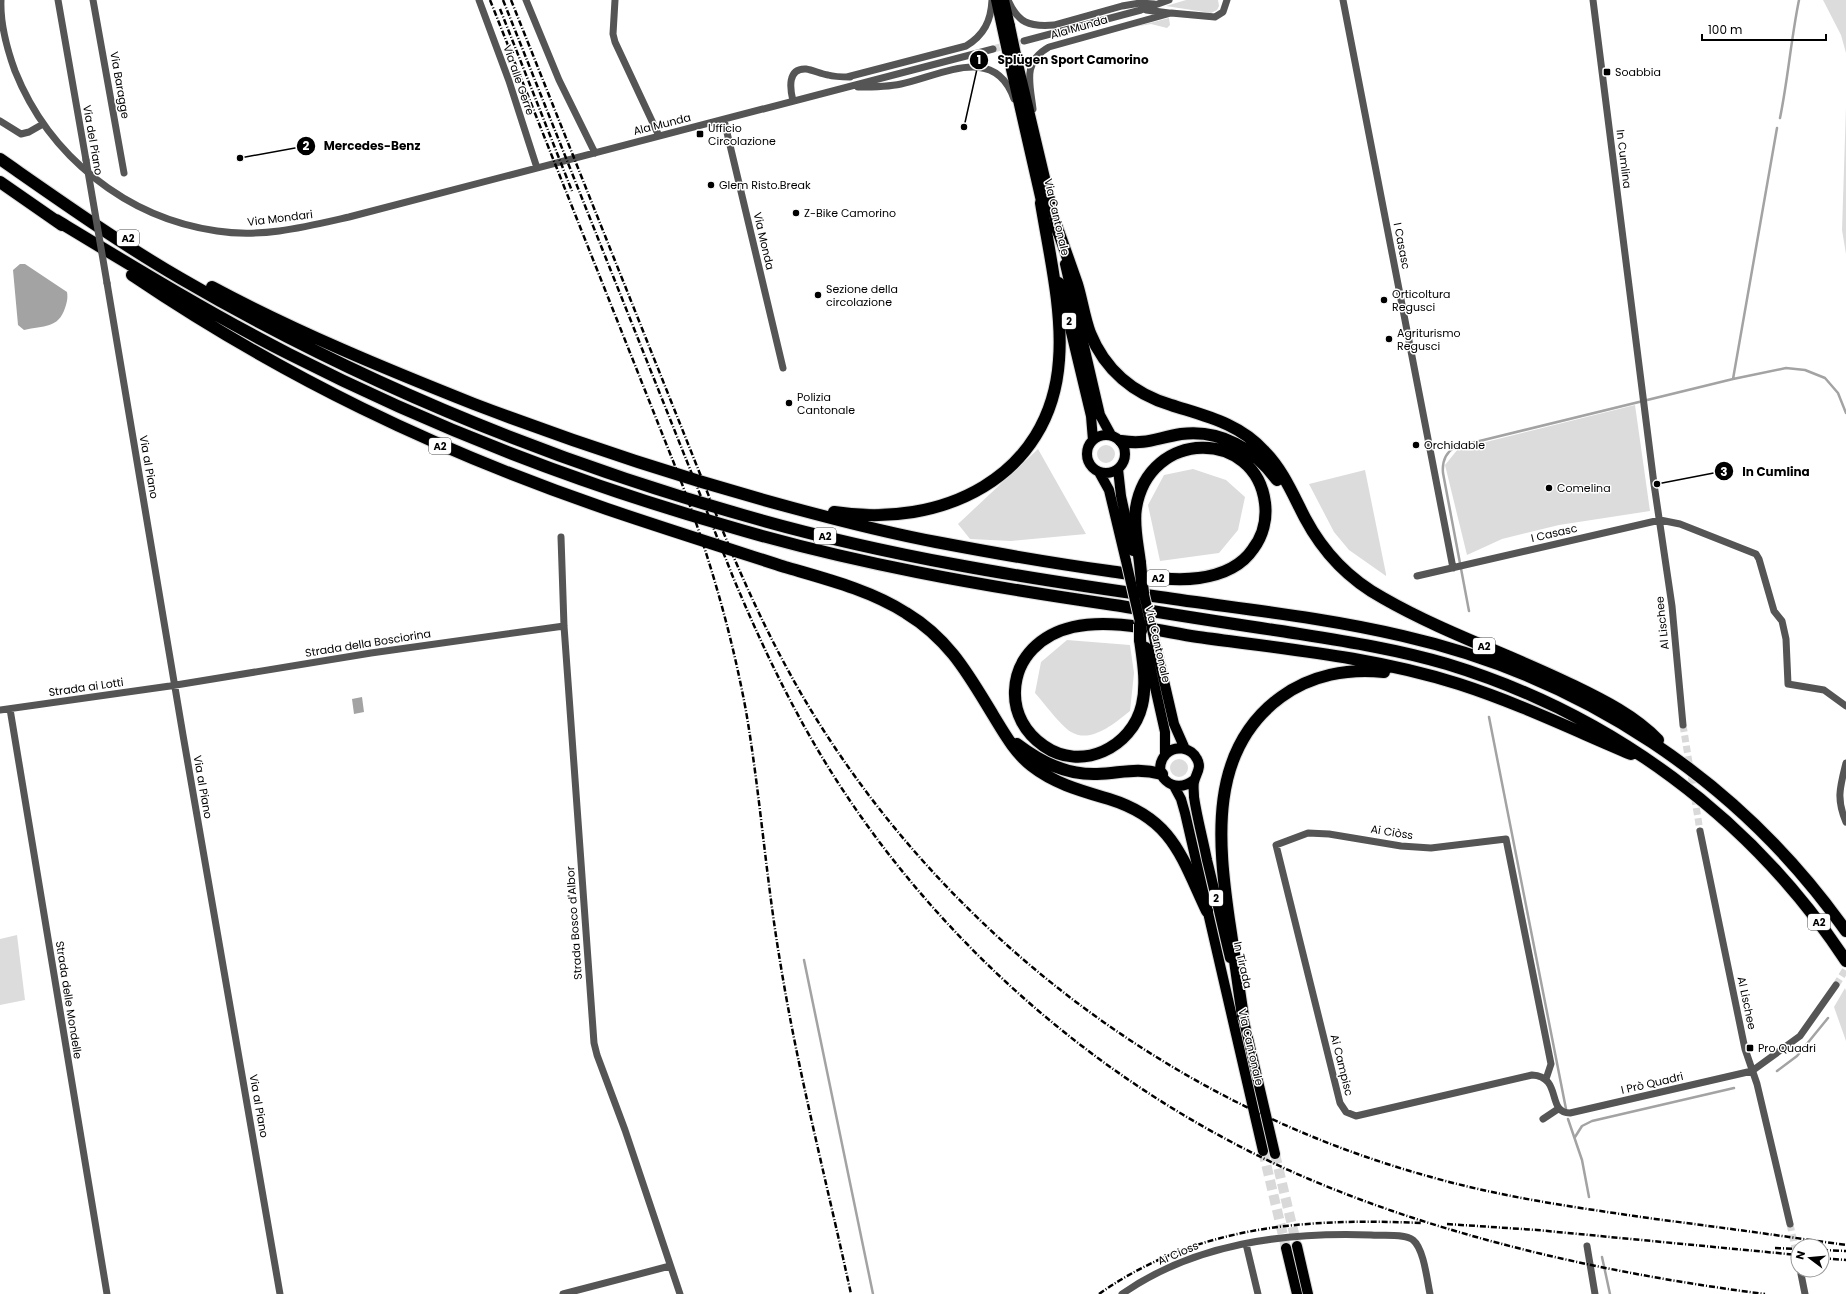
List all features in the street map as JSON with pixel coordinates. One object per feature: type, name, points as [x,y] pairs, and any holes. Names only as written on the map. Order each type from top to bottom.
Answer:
[{"type":"highway","name":"A2","points":[[0,159],[113,237],[182,279],[297,341],[433,405],[524,442],[606,472],[763,521],[916,557],[1068,584],[1334,622],[1426,641],[1489,660],[1551,685],[1603,711],[1677,758],[1719,791],[1768,838],[1809,882],[1846,931]]},
{"type":"highway","name":"A2","points":[[20,173],[43,183],[115,230],[218,290],[300,330],[391,370],[504,415],[588,446],[711,485],[860,526],[962,547],[1094,569],[1165,579],[1186,580],[1210,576],[1228,570],[1244,559],[1255,547],[1264,528],[1266,509],[1263,492],[1253,473],[1235,457],[1215,449],[1201,447],[1189,449],[1175,453],[1164,459],[1146,479],[1137,504],[1135,524],[1134,562],[1143,593]]},
{"type":"highway","name":"A2","points":[[0,182],[165,297],[228,336],[319,388],[422,438],[559,492],[676,532],[848,586],[896,607],[923,624],[947,645],[1021,756],[1047,776],[1069,787],[1122,804],[1143,814],[1155,822],[1170,838],[1179,851],[1207,910]]},
{"type":"highway","name":"A2","points":[[768,501],[856,515],[894,515],[927,510],[959,500],[987,485],[1004,473],[1021,456],[1038,432],[1048,412],[1056,384],[1059,361],[1059,324],[1041,204]]},
{"type":"highway","name":"A2","points":[[56,220],[212,313],[344,381],[479,440],[617,492],[726,526],[890,566],[1031,593],[1363,644],[1443,663],[1504,683],[1561,708],[1616,738],[1667,772],[1715,810],[1764,858],[1807,907],[1846,961]]},
{"type":"highway","name":"A2","points":[[1056,225],[1077,285],[1090,332],[1100,352],[1113,370],[1126,383],[1143,394],[1164,403],[1223,422],[1251,439],[1268,454],[1282,474],[1305,518]]},
{"type":"highway","name":"A2","points":[[1116,438],[1146,443],[1173,436],[1196,433],[1217,436],[1252,453],[1265,465],[1305,518],[1334,560],[1369,590],[1421,618],[1550,674],[1596,697],[1648,730],[1677,758]]},
{"type":"highway","name":"A2","points":[[1140,624],[1147,641],[1143,704],[1135,723],[1124,738],[1101,753],[1075,757],[1048,749],[1030,734],[1020,719],[1015,699],[1016,678],[1022,663],[1031,651],[1045,638],[1064,630],[1086,625],[1131,627],[1306,652],[1392,667],[1435,677],[1514,704],[1631,754],[1667,772]]},
{"type":"highway","name":"A2","points":[[1243,1016],[1223,879],[1221,832],[1227,777],[1243,737],[1255,720],[1274,702],[1296,687],[1319,678],[1339,673],[1365,670],[1435,677]]},
{"type":"highway","name":"A2","points":[[1001,728],[1011,739],[1034,756],[1068,771],[1097,774],[1133,769],[1162,774]]},
{"type":"main road","name":"Via Cantonale","points":[[996,0],[1006,27]]},
{"type":"main road","name":"Via Cantonale","points":[[1004,0],[1006,27],[1022,113],[1056,225],[1100,415],[1116,438]]},
{"type":"main road","name":"Via Cantonale","points":[[1032,146],[1041,204],[1091,416],[1092,440]]},
{"type":"main road","points":[[1101,435],[1116,438],[1124,447],[1125,456],[1122,464],[1118,469],[1110,473],[1099,472],[1093,468],[1087,459],[1087,449],[1092,440],[1101,435]]},
{"type":"main road","name":"Via Cantonale","points":[[1118,469],[1121,496],[1134,562],[1140,624]]},
{"type":"main road","name":"Via Cantonale","points":[[1099,472],[1109,490],[1134,562]]},
{"type":"main road","name":"Via Cantonale","points":[[1143,593],[1147,641],[1165,732],[1166,755]]},
{"type":"main road","name":"Via Cantonale","points":[[1147,641],[1174,724],[1185,749]]},
{"type":"main road","points":[[1175,749],[1185,749],[1194,754],[1198,760],[1199,771],[1194,780],[1183,787],[1174,786],[1166,781],[1162,774],[1161,765],[1166,755],[1175,749]]},
{"type":"main road","name":"In Tirada","points":[[1194,780],[1196,807],[1275,1154]]},
{"type":"main road","name":"Via Cantonale","points":[[1174,786],[1181,799],[1185,813],[1263,1151]]},
{"type":"main road","points":[[1297,1246],[1308,1294]]},
{"type":"main road","points":[[1286,1248],[1296,1294]]},
{"type":"street","name":"Via Mondari","points":[[1,0],[4,32],[12,62],[26,95],[43,124],[77,164],[97,181],[126,200],[173,222],[218,232],[254,233],[301,228],[424,199],[537,168]]},
{"type":"street","name":"Via del Piano","points":[[58,0],[107,283]]},
{"type":"street","name":"Via Baragge","points":[[93,0],[124,173]]},
{"type":"street","name":"Via alle Gerre","points":[[480,0],[509,81],[537,168]]},
{"type":"street","points":[[526,0],[559,80],[595,153]]},
{"type":"street","points":[[615,0],[613,34],[615,42],[659,136]]},
{"type":"street","name":"Ala Munda","points":[[847,77],[966,46],[978,38],[985,29],[990,19],[992,0]]},
{"type":"street","name":"Ala Munda","points":[[1008,0],[1018,18],[1027,23],[1044,25],[1054,25],[1131,4],[1154,4]]},
{"type":"street","name":"Ala Munda","points":[[1142,10],[1154,4],[1169,0]]},
{"type":"street","name":"I Casasc","points":[[1343,0],[1454,567]]},
{"type":"street","name":"In Cumlina","points":[[1593,0],[1660,520]]},
{"type":"street","name":"Ala Munda","points":[[1024,41],[1142,10],[1153,9],[1171,13],[1215,17],[1223,12],[1226,1]]},
{"type":"street","name":"Ala Munda","points":[[1032,146],[1028,78],[1033,62],[1039,54],[1055,44],[1171,13]]},
{"type":"street","name":"Ala Munda","points":[[537,168],[993,49]]},
{"type":"street","name":"Ala Munda","points":[[846,88],[901,84],[969,66],[986,68],[1000,77],[1011,92],[1032,146]]},
{"type":"street","name":"Ala Munda","points":[[793,101],[790,81],[793,75],[799,70],[806,69],[827,75],[847,77],[882,77]]},
{"type":"street","name":"Via Monda","points":[[724,120],[783,368]]},
{"type":"street","points":[[0,121],[21,134],[29,132],[43,124]]},
{"type":"street","name":"Via al Piano","points":[[107,283],[280,1294]]},
{"type":"street","points":[[1660,520],[1680,524],[1756,554],[1759,559],[1774,611],[1782,621],[1786,639],[1788,684],[1824,690],[1846,706]]},
{"type":"street","name":"I Casasc","points":[[1417,576],[1660,520]]},
{"type":"street","name":"Al Lischee","points":[[1660,520],[1672,606],[1683,725]]},
{"type":"street","name":"Strada Bosco d'Albor","points":[[561,537],[564,626],[594,1043],[680,1294]]},
{"type":"street","name":"Strada della Bosciorina","points":[[176,686],[371,653],[564,626]]},
{"type":"street","name":"Strada ai Lotti","points":[[0,710],[176,686]]},
{"type":"street","name":"Strada delle Mondelle","points":[[10,709],[107,1294]]},
{"type":"street","points":[[1846,763],[1839,798],[1846,822]]},
{"type":"street","name":"Al Lischee","points":[[1700,831],[1745,1049],[1757,1084],[1790,1224]]},
{"type":"street","name":"Ai Ciòss","points":[[1276,845],[1308,834],[1329,834],[1401,846],[1431,848],[1506,839],[1551,1064],[1546,1079]]},
{"type":"street","name":"Ai Campisc","points":[[1276,845],[1340,1103],[1346,1112],[1356,1116],[1361,1116],[1528,1076],[1536,1075],[1546,1079]]},
{"type":"street","points":[[1752,1071],[1800,1036],[1836,985]]},
{"type":"street","name":"I Prò Quadri","points":[[1558,1108],[1562,1112],[1570,1113],[1752,1071]]},
{"type":"street","points":[[1543,1119],[1558,1108],[1553,1088],[1546,1079]]},
{"type":"street","name":"Ai Cioss","points":[[1122,1294],[1186,1260],[1216,1250],[1246,1244],[1312,1236],[1355,1235],[1407,1237],[1413,1240],[1419,1249],[1430,1294]]},
{"type":"street","points":[[1246,1244],[1258,1294]]},
{"type":"street","points":[[1587,1246],[1595,1294]]},
{"type":"street","points":[[563,1294],[670,1266]]},
{"type":"street","points":[[1802,1278],[1805,1294]]},
{"type":"shaded area","points":[[1186,0],[1218,0],[1219,6],[1217,10],[1211,13],[1166,6]]},
{"type":"shaded area","points":[[1823,0],[1846,0],[1846,53],[1841,35]]},
{"type":"shaded area","points":[[1169,18],[1170,25],[1167,28],[1151,24],[1134,27]]},
{"type":"shaded area","points":[[1846,107],[1846,254],[1842,230]]},
{"type":"shaded area","points":[[20,264],[25,264],[67,292],[65,308],[62,315],[54,323],[24,330],[18,325],[13,270]]},
{"type":"shaded area","name":"Comelina","points":[[1635,405],[1650,511],[1559,525],[1502,539],[1467,555],[1445,465],[1458,449]]},
{"type":"shaded area","points":[[1106,445],[1112,448],[1115,454],[1112,460],[1106,463],[1100,460],[1097,454],[1100,448]]},
{"type":"shaded area","points":[[1038,449],[1086,534],[1011,541],[970,539],[958,524]]},
{"type":"shaded area","points":[[1193,469],[1226,480],[1245,497],[1238,530],[1219,553],[1160,561],[1148,505],[1164,475]]},
{"type":"shaded area","points":[[1365,470],[1386,576],[1349,550],[1334,532],[1309,484]]},
{"type":"shaded area","points":[[1067,640],[1130,645],[1134,673],[1130,711],[1110,726],[1095,734],[1079,735],[1071,732],[1058,720],[1035,693],[1041,662]]},
{"type":"shaded area","points":[[362,697],[364,712],[354,714],[352,699]]},
{"type":"shaded area","points":[[1179,759],[1185,762],[1188,768],[1185,774],[1179,777],[1173,774],[1170,768],[1173,762]]},
{"type":"shaded area","points":[[17,935],[25,1000],[0,1005],[0,939]]},
{"type":"shaded area","points":[[1845,988],[1846,991],[1846,1041],[1834,1007]]},
{"type":"waterway","points":[[1780,118],[1799,0]]},
{"type":"waterway","points":[[1733,379],[1777,128]]},
{"type":"waterway","points":[[1469,611],[1443,473],[1445,458],[1455,447],[1733,379],[1786,368],[1805,370],[1825,378],[1838,393],[1846,413]]},
{"type":"waterway","points":[[1489,717],[1566,1109]]},
{"type":"waterway","points":[[804,960],[873,1294]]},
{"type":"waterway","points":[[1777,1071],[1797,1056],[1828,1018]]},
{"type":"waterway","points":[[1575,1137],[1582,1126],[1592,1121],[1734,1088]]},
{"type":"waterway","points":[[1568,1119],[1582,1160],[1589,1197]]},
{"type":"waterway","points":[[1602,1257],[1610,1294]]},
{"type":"tunnel","points":[[993,49],[1024,41]]},
{"type":"tunnel","points":[[1683,725],[1700,831]]},
{"type":"tunnel","points":[[1836,985],[1846,969]]},
{"type":"tunnel","points":[[1263,1151],[1286,1248]]},
{"type":"tunnel","points":[[1275,1154],[1297,1246]]},
{"type":"tunnel","points":[[1790,1224],[1793,1238]]},
{"type":"railway","points":[[490,0],[679,476],[700,533],[718,592],[746,711],[775,930],[787,1003],[804,1086],[851,1294]]},
{"type":"railway","points":[[503,0],[733,577],[774,668],[809,735],[866,824],[915,887],[969,946],[1027,1001],[1089,1051],[1154,1097],[1223,1138],[1295,1173],[1350,1196],[1408,1216],[1466,1234],[1526,1250],[1646,1276],[1765,1294]]},
{"type":"railway","points":[[511,0],[722,529],[777,650],[817,720],[873,801],[936,875],[1006,944],[1081,1006],[1162,1061],[1248,1108],[1338,1147],[1431,1177],[1515,1197],[1627,1215],[1846,1245]]},
{"type":"railway","points":[[500,9],[572,191]]},
{"type":"railway","points":[[1099,1294],[1136,1271],[1174,1253],[1214,1240],[1254,1231],[1294,1225],[1336,1222],[1421,1223]]},
{"type":"railway","points":[[1447,1224],[1537,1230],[1790,1254]]},
{"type":"railway","points":[[1775,1248],[1790,1249]]},
{"type":"railway","points":[[1830,1250],[1846,1251]]},
{"type":"railway","points":[[1830,1259],[1846,1260]]},
{"type":"place","name":"Soabbia","points":[[1607,72]]},
{"type":"place","name":"Splügen Sport Camorino","points":[[964,127]]},
{"type":"place","name":"Ufficio Circolazione","points":[[700,134]]},
{"type":"place","name":"Mercedes-Benz","points":[[240,158]]},
{"type":"place","name":"Glem Risto.Break","points":[[711,185]]},
{"type":"place","name":"Z-Bike Camorino","points":[[796,213]]},
{"type":"place","name":"Sezione della circolazione","points":[[818,295]]},
{"type":"place","name":"Orticoltura Regusci","points":[[1384,300]]},
{"type":"place","name":"Agriturismo Regusci","points":[[1389,339]]},
{"type":"place","name":"Polizia Cantonale","points":[[789,403]]},
{"type":"place","name":"Orchidable","points":[[1416,445]]},
{"type":"place","name":"In Cumlina","points":[[1657,484]]},
{"type":"place","name":"Comelina","points":[[1549,488]]},
{"type":"place","name":"Pro Quadri","points":[[1750,1048]]}]
